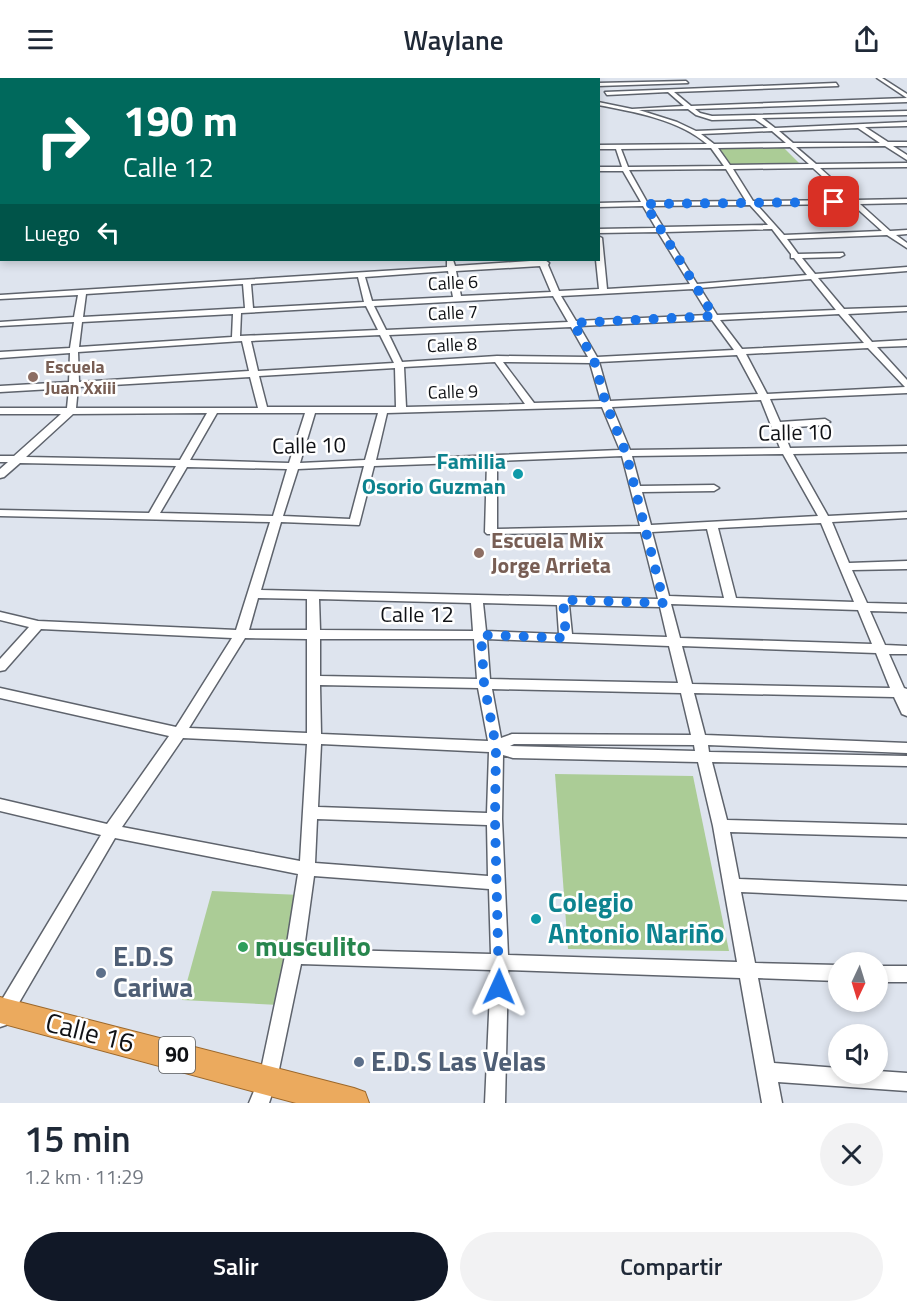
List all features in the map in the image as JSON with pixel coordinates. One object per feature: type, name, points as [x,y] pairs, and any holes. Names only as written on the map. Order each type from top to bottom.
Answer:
[{"type":"highway","name":"Calle 16","points":[[2,1013],[264,1091],[354,1103]]},
{"type":"street","points":[[680,78],[717,105]]},
{"type":"street","points":[[808,78],[826,91]]},
{"type":"street","points":[[879,78],[907,98]]},
{"type":"street","points":[[782,80],[813,101]]},
{"type":"street","points":[[600,86],[686,82]]},
{"type":"street","points":[[752,82],[767,93]]},
{"type":"street","points":[[724,83],[737,94]]},
{"type":"street","points":[[607,93],[836,85]]},
{"type":"street","points":[[600,88],[629,109],[717,105],[742,101],[750,104],[907,98]]},
{"type":"street","points":[[669,91],[686,106],[708,118],[848,117],[907,113]]},
{"type":"street","points":[[833,96],[841,101]]},
{"type":"street","points":[[774,98],[780,103]]},
{"type":"street","points":[[617,101],[626,101]]},
{"type":"street","points":[[742,101],[759,119],[771,127],[889,233],[907,246]]},
{"type":"street","points":[[828,101],[907,158]]},
{"type":"street","points":[[600,104],[629,109],[687,130],[713,146],[751,203],[774,227],[794,256],[868,345],[907,385]]},
{"type":"street","points":[[687,130],[907,124]]},
{"type":"street","points":[[600,147],[907,144]]},
{"type":"street","points":[[618,147],[625,168],[645,204],[714,316],[740,352],[765,398],[778,425],[787,452],[825,520],[880,649],[903,693],[907,711]]},
{"type":"street","points":[[600,169],[907,165]]},
{"type":"street","points":[[600,205],[907,201]]},
{"type":"street","points":[[600,231],[774,227]]},
{"type":"street","points":[[780,237],[907,232]]},
{"type":"street","points":[[794,256],[840,255]]},
{"type":"street","points":[[600,260],[603,292]]},
{"type":"street","points":[[0,297],[361,274],[451,264],[543,261],[555,292],[594,360],[606,404],[626,453],[636,489],[721,826],[772,1103]]},
{"type":"street","points":[[451,264],[457,297]]},
{"type":"street","name":"Calle 6","points":[[0,324],[457,297],[603,292],[907,269]]},
{"type":"street","points":[[361,274],[368,302],[399,364],[401,410]]},
{"type":"street","points":[[247,282],[249,309]]},
{"type":"street","points":[[0,475],[71,410],[74,351],[81,292]]},
{"type":"street","name":"Calle 7","points":[[0,355],[241,339],[839,310],[907,309]]},
{"type":"street","points":[[237,310],[241,339],[263,410]]},
{"type":"street","name":"Calle 8","points":[[0,389],[496,359],[594,360],[907,343]]},
{"type":"street","points":[[496,359],[531,406]]},
{"type":"street","name":"Calle 9","points":[[0,411],[401,410],[765,398],[907,390]]},
{"type":"street","points":[[153,516],[214,410]]},
{"type":"street","points":[[2,1013],[111,831],[179,733],[242,634],[312,410]]},
{"type":"street","points":[[0,513],[278,519],[355,523],[383,410]]},
{"type":"street","points":[[778,425],[825,422]]},
{"type":"street","name":"Calle 10","points":[[0,459],[294,466],[626,453],[907,449]]},
{"type":"street","points":[[492,458],[490,532],[646,528],[907,514]]},
{"type":"street","points":[[636,489],[714,488]]},
{"type":"street","points":[[712,525],[731,603]]},
{"type":"street","points":[[845,567],[907,565]]},
{"type":"street","points":[[254,594],[907,608]]},
{"type":"street","points":[[264,1091],[294,956],[307,869],[314,740],[313,595]]},
{"type":"street","points":[[477,598],[484,683],[496,747],[496,883],[500,964],[495,1103]]},
{"type":"street","points":[[563,600],[566,638]]},
{"type":"street","name":"Calle 12","points":[[0,616],[38,625],[242,634],[481,635],[907,650]]},
{"type":"street","points":[[0,667],[38,625]]},
{"type":"street","points":[[314,680],[903,693]]},
{"type":"street","points":[[0,693],[179,733],[496,747],[513,753],[907,761]]},
{"type":"street","points":[[496,747],[512,739],[700,740],[907,748]]},
{"type":"street","points":[[0,806],[111,831],[307,869],[496,883]]},
{"type":"street","points":[[310,813],[495,819]]},
{"type":"street","points":[[721,826],[907,831]]},
{"type":"street","points":[[732,885],[907,893]]},
{"type":"street","points":[[294,956],[828,973]]},
{"type":"street","points":[[888,974],[907,974]]},
{"type":"street","points":[[766,1072],[907,1082]]},
{"type":"green space","points":[[784,148],[803,167],[724,168],[710,149]]},
{"type":"green space","points":[[555,774],[693,776],[729,951],[568,949]]},
{"type":"green space","name":"musculito","points":[[212,891],[301,895],[279,1005],[182,1000]]},
{"type":"place","name":"Escuela Juan Xxiii","points":[[33,377]]},
{"type":"place","name":"Familia Osorio Guzman","points":[[518,474]]},
{"type":"place","name":"Escuela Mix Jorge Arrieta","points":[[479,553]]},
{"type":"place","name":"Colegio Antonio Nariño","points":[[536,919]]},
{"type":"place","name":"musculito","points":[[243,947]]},
{"type":"place","name":"E.D.S Cariwa","points":[[101,973]]},
{"type":"place","name":"E.D.S Las Velas","points":[[359,1062]]},
{"type":"route","points":[[499,987],[495,819],[496,747],[484,683],[481,635],[566,638],[563,600],[664,603],[626,453],[606,404],[594,360],[573,323],[714,316],[645,204],[834,202]]}]
